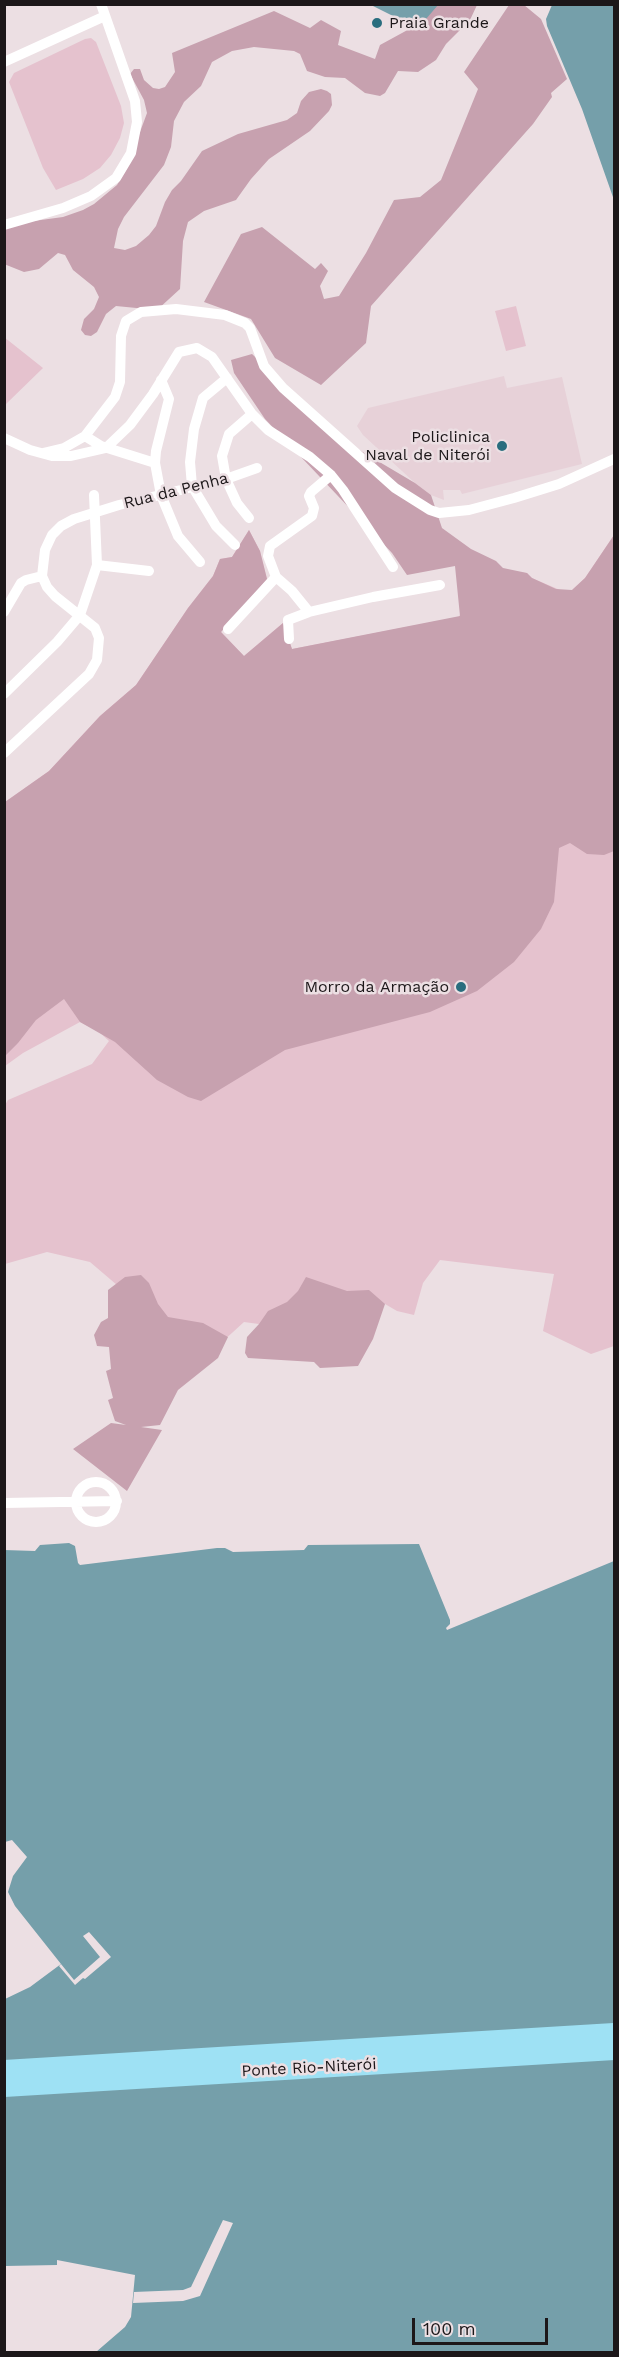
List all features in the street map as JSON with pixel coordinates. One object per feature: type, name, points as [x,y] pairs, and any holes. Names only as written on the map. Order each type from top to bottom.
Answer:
[{"type":"highway","name":"Ponte Rio-Niterói","points":[[4,2070],[615,2033]]},
{"type":"highway","name":"Ponte Rio-Niterói","points":[[4,2087],[615,2050]]},
{"type":"street","points":[[4,225],[63,208],[91,196],[116,178],[131,153],[137,122],[135,101],[101,4]]},
{"type":"street","points":[[4,62],[105,16]]},
{"type":"street","points":[[44,453],[64,448],[85,436],[116,397],[120,382],[121,336],[126,321],[141,312],[176,309],[225,315],[245,323],[250,328],[264,366],[283,388],[395,488],[430,510],[439,513],[469,510],[514,498],[559,484],[615,459]]},
{"type":"street","points":[[4,438],[44,453],[60,456],[71,456],[106,448],[130,425],[179,352],[196,348],[212,357],[252,414],[268,430],[310,457],[331,475],[393,567]]},
{"type":"street","points":[[227,378],[203,398],[194,429],[190,462],[192,486],[216,526],[235,545]]},
{"type":"street","points":[[161,380],[169,399],[155,463],[161,495],[178,536],[200,562]]},
{"type":"street","points":[[249,518],[237,503],[226,479],[222,456],[229,434],[252,414]]},
{"type":"street","points":[[85,436],[106,448],[155,463]]},
{"type":"street","name":"Rua da Penha","points":[[42,576],[45,550],[52,535],[61,526],[94,512],[226,479],[257,468]]},
{"type":"street","points":[[309,612],[292,591],[276,577],[268,556],[270,546],[312,516],[314,508],[309,496],[331,475]]},
{"type":"street","points":[[4,694],[9,681],[57,642],[80,615],[97,565],[94,495]]},
{"type":"street","points":[[97,565],[148,571]]},
{"type":"street","points":[[4,612],[21,583],[27,579],[42,576],[47,587],[55,596],[95,628],[99,638],[97,660],[89,674],[4,753]]},
{"type":"street","points":[[228,629],[276,577]]},
{"type":"street","points":[[289,639],[288,620],[309,612],[440,585]]},
{"type":"street","points":[[95,1481],[108,1485],[117,1501],[112,1514],[100,1522],[86,1520],[77,1510],[75,1503],[76,1496],[83,1486],[95,1481]]},
{"type":"street","points":[[4,1503],[117,1501]]},
{"type":"shaded area","points":[[437,5],[477,5],[470,20],[446,44],[436,60],[418,72],[398,71],[385,93],[380,96],[365,93],[345,78],[325,77],[307,71],[300,54],[294,51],[254,47],[232,51],[212,62],[201,86],[184,102],[174,121],[171,147],[164,165],[124,217],[118,229],[114,248],[125,250],[136,246],[149,235],[156,226],[172,190],[202,151],[238,134],[287,120],[297,113],[301,101],[309,92],[321,89],[327,91],[331,94],[332,105],[310,131],[269,159],[236,200],[204,211],[188,222],[183,241],[180,289],[157,310],[116,306],[106,314],[97,332],[91,336],[85,335],[81,330],[84,319],[94,309],[99,297],[94,287],[73,270],[65,255],[58,253],[39,269],[24,272],[4,264],[4,225],[63,217],[83,210],[117,185],[126,170],[147,113],[144,100],[130,74],[134,69],[140,69],[144,80],[153,88],[165,87],[175,72],[172,53],[274,11],[310,28],[321,20],[341,31],[338,45],[375,59],[380,45],[413,27]]},
{"type":"shaded area","points":[[509,5],[524,5],[541,19],[567,79],[551,93],[552,97],[533,124],[371,306],[366,343],[321,385],[275,358],[251,319],[204,302],[241,234],[262,227],[315,269],[321,263],[328,271],[320,286],[324,299],[339,296],[366,253],[394,200],[420,197],[441,180],[478,89],[464,72]]},
{"type":"shaded area","points":[[91,38],[96,42],[121,106],[124,123],[120,138],[111,155],[100,168],[83,179],[56,190],[43,168],[9,82],[14,73]]},
{"type":"shaded area","points":[[516,306],[526,346],[506,351],[495,311]]},
{"type":"shaded area","points":[[4,337],[43,368],[5,405],[4,405]]},
{"type":"shaded area","points":[[252,354],[339,438],[431,495],[442,528],[471,549],[496,561],[503,568],[527,573],[532,578],[556,589],[572,590],[585,578],[614,535],[614,851],[604,855],[587,854],[570,843],[559,848],[554,902],[541,929],[514,962],[477,991],[430,1012],[285,1050],[201,1101],[188,1097],[157,1080],[115,1042],[80,1022],[64,999],[36,1020],[5,1056],[5,802],[49,771],[100,716],[136,685],[188,608],[213,576],[220,559],[232,557],[249,530],[260,551],[267,579],[221,632],[244,656],[283,623],[292,649],[460,616],[455,566],[407,575],[392,553],[265,419],[234,373],[231,360]]},
{"type":"shaded area","points":[[504,376],[507,388],[562,377],[582,464],[462,494],[460,490],[443,490],[444,500],[431,495],[415,483],[363,435],[357,426],[368,408]]},
{"type":"shaded area","points":[[249,530],[260,551],[267,579],[221,632],[244,656],[283,623],[292,649],[459,617],[472,582],[510,572],[527,573],[532,578],[560,590],[572,590],[585,578],[614,535],[614,1346],[591,1354],[543,1331],[554,1274],[440,1260],[423,1283],[414,1315],[397,1311],[385,1304],[281,1327],[244,1322],[210,1353],[124,1291],[90,1262],[47,1252],[5,1264],[5,1105],[8,1100],[92,1064],[109,1041],[98,1031],[80,1022],[23,1053],[5,1066],[5,802],[49,771],[100,716],[136,685],[188,608],[213,576],[220,559],[232,557]]},
{"type":"shaded area","points":[[141,1275],[149,1283],[158,1304],[168,1317],[203,1323],[228,1337],[218,1358],[178,1390],[160,1425],[141,1427],[162,1430],[127,1491],[73,1449],[111,1423],[126,1425],[115,1421],[108,1400],[113,1398],[106,1371],[111,1369],[109,1347],[97,1346],[94,1335],[101,1322],[108,1318],[108,1290],[125,1277]]},
{"type":"shaded area","points":[[306,1277],[347,1291],[369,1290],[385,1304],[373,1339],[358,1366],[320,1368],[314,1362],[248,1358],[245,1353],[247,1337],[268,1311],[287,1302],[298,1291]]},
{"type":"water","points":[[371,5],[438,5],[420,26],[403,21]]},
{"type":"water","points":[[552,5],[614,5],[614,200],[582,109],[547,26],[546,19]]},
{"type":"water","points":[[69,1543],[75,1546],[80,1565],[217,1548],[225,1548],[233,1552],[304,1550],[308,1545],[419,1544],[450,1620],[447,1630],[614,1561],[614,2352],[96,2352],[125,2327],[131,2317],[135,2275],[57,2260],[57,2265],[5,2266],[5,1999],[30,1987],[61,1964],[15,1906],[8,1892],[13,1876],[27,1857],[12,1840],[5,1842],[4,1550],[35,1551],[40,1545]]},
{"type":"pier","points":[[89,1932],[111,1957],[75,1985],[59,1966],[61,1964],[74,1980],[100,1957],[83,1936]]},
{"type":"pier","points":[[223,2220],[233,2223],[200,2296],[183,2301],[133,2303],[134,2292],[183,2290],[191,2287]]},
{"type":"place","name":"Praia Grande","points":[[377,23]]},
{"type":"place","name":"Policlinica Naval de Niterói","points":[[502,446]]},
{"type":"place","name":"Morro da Armação","points":[[461,987]]}]
